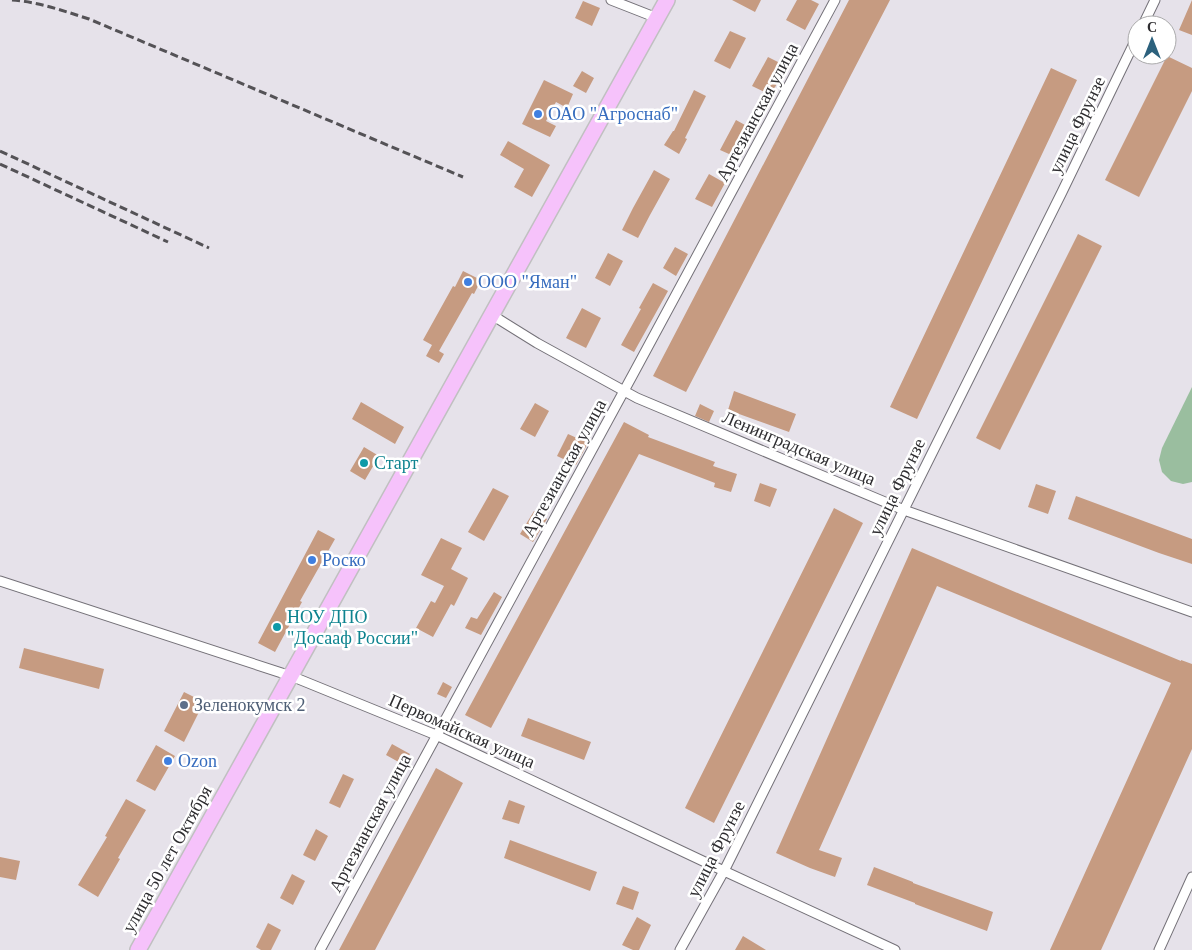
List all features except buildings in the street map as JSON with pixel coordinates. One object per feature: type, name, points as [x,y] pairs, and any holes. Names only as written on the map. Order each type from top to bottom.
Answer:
[{"type":"highway","name":"улица 50 лет Октября","points":[[138,950],[667,0]]},
{"type":"street","points":[[611,0],[657,18]]},
{"type":"street","name":"Артезианская улица","points":[[320,950],[835,0]]},
{"type":"street","points":[[1147,15],[1155,0]]},
{"type":"street","name":"улица Фрунзе","points":[[680,950],[724,871],[1062,192],[1127,57]]},
{"type":"street","name":"Ленинградская улица","points":[[492,315],[537,343],[624,392],[904,510],[1192,612]]},
{"type":"street","name":"Первомайская улица","points":[[0,581],[291,676],[436,734],[724,871],[896,950]]},
{"type":"street","points":[[1159,950],[1192,877]]},
{"type":"green space","points":[[1192,387],[1192,482],[1183,484],[1171,481],[1162,472],[1159,460],[1162,448]]},
{"type":"railway","points":[[12,0],[42,5],[89,19],[463,177]]},
{"type":"railway","points":[[0,151],[209,248]]},
{"type":"railway","points":[[0,164],[168,242]]},
{"type":"place","name":"ОАО \"Агроснаб\"","points":[[538,114]]},
{"type":"place","name":"ООО \"Яман\"","points":[[468,282]]},
{"type":"place","name":"Старт","points":[[364,463]]},
{"type":"place","name":"Роско","points":[[312,560]]},
{"type":"place","name":"НОУ ДПО \"Досааф России\"","points":[[277,627]]},
{"type":"place","name":"Зеленокумск 2","points":[[184,705]]},
{"type":"place","name":"Ozon","points":[[168,761]]}]
